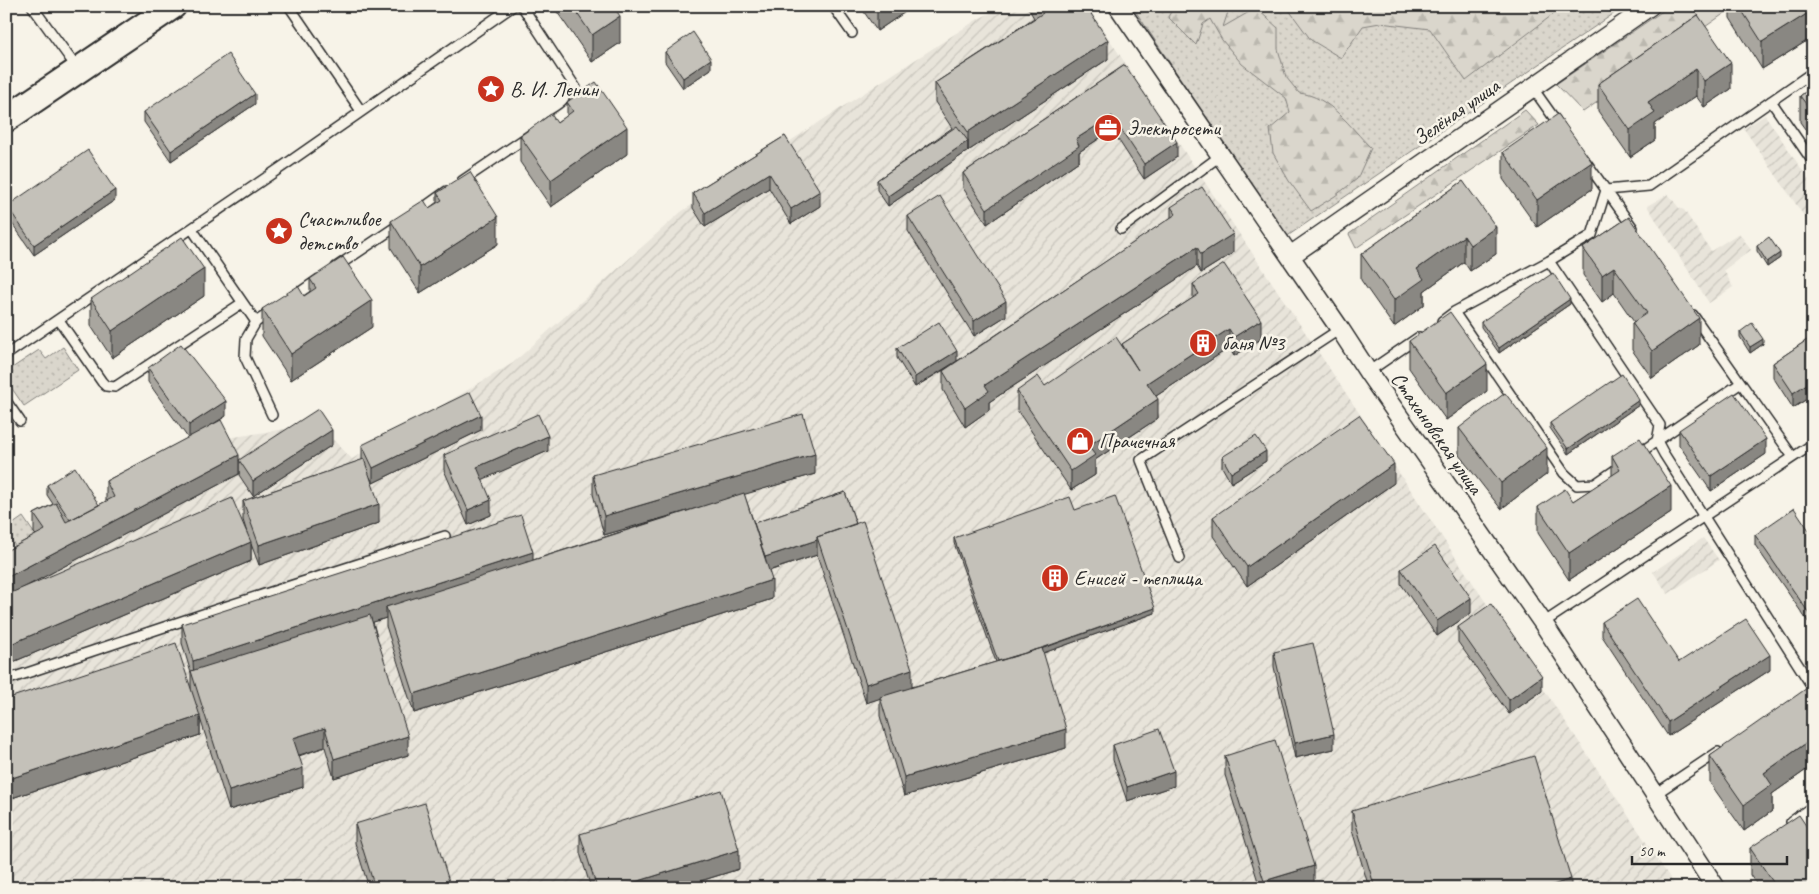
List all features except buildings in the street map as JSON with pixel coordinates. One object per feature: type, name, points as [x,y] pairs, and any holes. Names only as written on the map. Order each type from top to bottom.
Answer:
[{"type":"main road","points":[[6,119],[173,6]]},
{"type":"street","name":"Стахановская улица","points":[[1118,6],[1368,372],[1543,623],[1716,888]]},
{"type":"street","name":"Зелёная улица","points":[[1290,256],[1650,6]]},
{"type":"lane","points":[[32,6],[78,70]]},
{"type":"lane","points":[[289,6],[361,111]]},
{"type":"lane","points":[[6,355],[192,229],[513,6]]},
{"type":"lane","points":[[288,300],[573,106],[577,96],[573,81],[522,6]]},
{"type":"lane","points":[[833,6],[852,33]]},
{"type":"lane","points":[[1606,190],[1649,186],[1813,72]]},
{"type":"lane","points":[[1532,87],[1566,134]]},
{"type":"lane","points":[[1771,101],[1813,162]]},
{"type":"lane","points":[[1121,230],[1220,156]]},
{"type":"lane","points":[[1583,158],[1640,238]]},
{"type":"lane","points":[[1368,372],[1454,312],[1549,261],[1592,235],[1606,190]]},
{"type":"lane","points":[[192,229],[256,322]]},
{"type":"lane","points":[[1549,261],[1660,425],[1657,440],[1810,689]]},
{"type":"lane","points":[[59,320],[102,382],[110,387],[115,387],[242,303]]},
{"type":"lane","points":[[272,415],[245,357],[246,339],[256,322],[280,305]]},
{"type":"lane","points":[[1690,310],[1793,457]]},
{"type":"lane","points":[[1454,312],[1564,473],[1577,485],[1595,484],[1741,383]]},
{"type":"lane","points":[[1180,558],[1141,460],[1340,329]]},
{"type":"lane","points":[[6,401],[20,421]]},
{"type":"lane","points":[[1543,623],[1813,444]]},
{"type":"lane","points":[[6,680],[218,609],[446,536]]},
{"type":"lane","points":[[1654,795],[1726,747]]},
{"type":"lane","points":[[1786,825],[1813,806]]},
{"type":"lane","points":[[1800,815],[1813,836]]},
{"type":"shaded area","points":[[1005,6],[1087,6],[1676,887],[6,888],[6,570],[66,541],[221,439],[318,424],[352,459],[513,363],[681,212],[978,19]]},
{"type":"shaded area","points":[[1765,115],[1813,186],[1813,229],[1744,129]]},
{"type":"shaded area","points":[[1668,194],[1679,208],[1684,210],[1711,251],[1739,233],[1751,250],[1724,270],[1733,287],[1709,303],[1647,206]]},
{"type":"shaded area","points":[[1703,538],[1719,560],[1668,594],[1653,572]]},
{"type":"green space","points":[[1132,6],[1625,6],[1286,237]]},
{"type":"green space","points":[[1174,6],[1230,6],[1223,27],[1256,8],[1278,28],[1278,49],[1286,77],[1299,93],[1310,95],[1330,106],[1371,148],[1357,179],[1311,211],[1289,181],[1273,153],[1270,129],[1290,112],[1286,98],[1242,64],[1222,40],[1210,19],[1203,24],[1196,45],[1168,17]]},
{"type":"green space","points":[[1286,6],[1564,6],[1466,81],[1430,29],[1380,23],[1363,26],[1341,58],[1311,40]]},
{"type":"green space","points":[[1670,6],[1735,6],[1583,112],[1556,84]]},
{"type":"green space","points":[[1525,110],[1539,125],[1356,248],[1349,234]]},
{"type":"green space","points":[[63,347],[78,370],[24,406],[6,380],[6,372],[39,350],[46,359]]},
{"type":"green space","points":[[23,517],[45,549],[25,560],[6,533],[6,529]]},
{"type":"place","name":"В. И. Ленин","points":[[491,89]]},
{"type":"place","name":"Электросети","points":[[1108,128]]},
{"type":"place","name":"Счастливое детство","points":[[279,231]]},
{"type":"place","name":"баня №3","points":[[1203,343]]},
{"type":"place","name":"Прачечная","points":[[1080,441]]},
{"type":"place","name":"Енисей - теплица","points":[[1055,578]]}]
